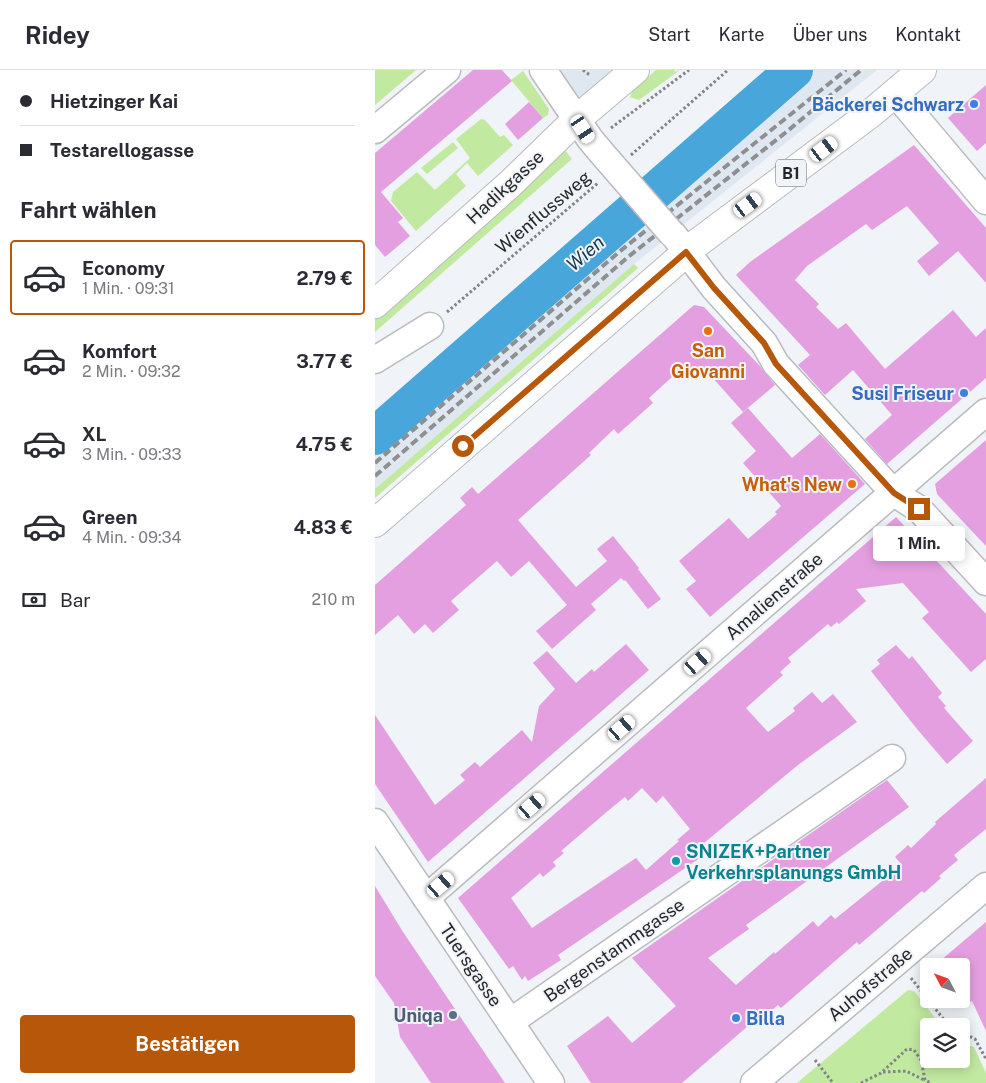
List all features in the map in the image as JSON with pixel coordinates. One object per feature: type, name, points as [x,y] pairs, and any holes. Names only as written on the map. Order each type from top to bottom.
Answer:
[{"type":"main road","name":"Hadikgasse","points":[[375,304],[511,183],[577,119],[635,70]]},
{"type":"main road","name":"B1","points":[[375,523],[679,243],[895,93],[922,70]]},
{"type":"street","points":[[375,130],[447,70]]},
{"type":"street","points":[[543,70],[590,139],[603,142],[714,288],[764,343],[776,364],[894,493],[919,509],[986,582]]},
{"type":"street","points":[[895,93],[986,201]]},
{"type":"street","points":[[375,360],[430,326]]},
{"type":"street","name":"Amalienstraße","points":[[426,898],[986,412]]},
{"type":"street","name":"Bergenstammgasse","points":[[510,1022],[892,758]]},
{"type":"street","name":"Tuersgasse","points":[[375,822],[551,1083]]},
{"type":"street","name":"Auhofstraße","points":[[754,1083],[986,886]]},
{"type":"path","points":[[603,142],[689,70]]},
{"type":"path","points":[[628,157],[728,70]]},
{"type":"path","name":"Wienflussweg","points":[[430,326],[600,182]]},
{"type":"path","points":[[897,961],[943,1018]]},
{"type":"path","points":[[970,1036],[975,1039],[986,1059]]},
{"type":"path","points":[[881,1073],[902,1052],[907,1049],[914,1050],[921,1060],[925,1080]]},
{"type":"path","points":[[815,1060],[833,1083]]},
{"type":"path","points":[[861,1083],[881,1073],[893,1070],[906,1071],[931,1083]]},
{"type":"shaded area","points":[[557,70],[615,70],[580,100]]},
{"type":"shaded area","points":[[815,70],[877,70],[634,264],[375,489],[375,449]]},
{"type":"green space","points":[[375,70],[416,70],[375,105]]},
{"type":"green space","points":[[656,70],[675,70],[674,72],[680,70],[639,100],[630,97],[633,90]]},
{"type":"green space","points":[[523,71],[549,109],[548,115],[543,118],[511,80]]},
{"type":"green space","points":[[481,119],[485,120],[500,137],[504,135],[513,145],[478,176],[467,163],[456,174],[466,186],[416,231],[391,201],[393,192],[417,172],[435,190],[470,158],[456,139]]},
{"type":"green space","points":[[453,142],[458,148],[427,174],[421,168]]},
{"type":"green space","points":[[564,149],[572,159],[375,332],[375,319]]},
{"type":"green space","points":[[634,264],[638,268],[375,498],[375,489]]},
{"type":"green space","points":[[908,990],[914,991],[920,999],[920,1008],[927,1008],[935,1018],[920,1018],[920,1068],[970,1068],[970,1046],[974,1047],[986,1073],[986,1083],[797,1083]]},
{"type":"building","points":[[473,70],[502,70],[512,81],[381,192],[403,218],[398,222],[410,236],[385,257],[375,245],[375,153]]},
{"type":"building","points":[[986,85],[986,143],[977,151],[948,118]]},
{"type":"building","points":[[529,102],[543,118],[518,140],[505,124]]},
{"type":"building","points":[[914,145],[986,228],[986,283],[958,251],[929,276],[917,261],[939,243],[907,206],[872,230],[866,224],[807,266],[795,280],[819,304],[816,307],[838,329],[846,323],[885,369],[953,310],[976,337],[986,328],[986,378],[887,464],[865,439],[892,415],[853,370],[825,395],[798,365],[810,355],[736,275],[750,262]]},
{"type":"building","points":[[694,305],[704,307],[759,365],[775,385],[743,412],[704,368],[694,377],[684,366],[649,398],[653,403],[618,434],[614,429],[589,453],[591,455],[518,520],[576,587],[607,561],[597,549],[613,536],[661,599],[648,609],[625,580],[621,578],[591,604],[596,610],[552,649],[536,631],[567,605],[529,561],[511,577],[497,561],[451,601],[459,610],[433,633],[425,624],[414,634],[398,615],[375,635],[375,585],[466,505],[460,498],[472,487],[478,494]]},
{"type":"building","points":[[748,408],[792,458],[820,434],[865,484],[710,617],[686,589],[696,581],[679,561],[729,518],[748,539],[777,514],[775,512],[781,506],[743,463],[756,451],[731,423]]},
{"type":"building","points":[[986,440],[986,546],[937,494],[935,484]]},
{"type":"building","points":[[896,517],[986,614],[986,659],[971,672],[922,618],[929,612],[903,583],[856,589],[866,601],[839,624],[837,622],[831,627],[828,624],[788,658],[791,662],[780,672],[783,675],[746,708],[768,732],[795,711],[793,708],[812,692],[822,703],[833,694],[857,722],[798,765],[704,843],[710,851],[558,955],[561,960],[528,981],[525,976],[522,980],[513,966],[509,969],[458,898]],"holes":[[[642,788],[656,803],[663,796],[690,829],[677,840],[679,841],[646,870],[636,858],[532,928],[511,898],[540,873],[543,877],[556,866],[553,862],[564,853],[561,851],[625,797],[628,801]]]},
{"type":"building","points":[[626,644],[649,670],[428,862],[375,784],[375,715],[435,805],[465,780],[460,775],[475,762],[480,767],[522,730],[532,742],[539,706],[555,689],[533,663],[547,651],[576,683],[592,669],[594,672]]},
{"type":"building","points":[[896,645],[909,659],[912,656],[942,693],[938,697],[946,706],[944,708],[973,741],[947,764],[871,671],[880,664],[877,660]]},
{"type":"building","points":[[986,778],[986,829],[954,855],[958,860],[939,876],[941,878],[924,893],[922,891],[859,945],[857,942],[781,1008],[778,1005],[765,1016],[763,1013],[682,1083],[591,1083],[567,1046],[608,1016],[632,1043],[676,1006],[632,958],[887,780],[909,807],[746,925],[749,929],[708,958],[736,985],[813,921],[818,927],[831,915],[835,919],[881,882],[901,864],[895,857],[908,845],[911,848],[936,824],[935,822]]},
{"type":"building","points":[[375,886],[403,932],[505,1083],[431,1083],[400,1037],[394,1003],[375,976]]},
{"type":"building","points":[[986,922],[986,1031],[972,1001],[970,1002],[970,958],[943,958]]},
{"type":"waterway","name":"Wien","points":[[375,436],[794,70]]},
{"type":"railway","points":[[375,463],[619,252],[846,70]]},
{"type":"railway","points":[[375,476],[628,257],[785,133],[861,70]]},
{"type":"place","name":"Bäckerei Schwarz","points":[[974,104]]},
{"type":"place","name":"San Giovanni","points":[[708,331]]},
{"type":"place","name":"Susi Friseur","points":[[964,393]]},
{"type":"place","name":"What's New","points":[[852,484]]},
{"type":"place","name":"SNIZEK+Partner Verkehrsplanungs GmbH","points":[[676,861]]},
{"type":"place","name":"Uniqa","points":[[453,1015]]},
{"type":"place","name":"Billa","points":[[736,1018]]},
{"type":"route","points":[[463,446],[686,252],[714,288],[764,343],[776,364],[894,493],[919,509]]}]
